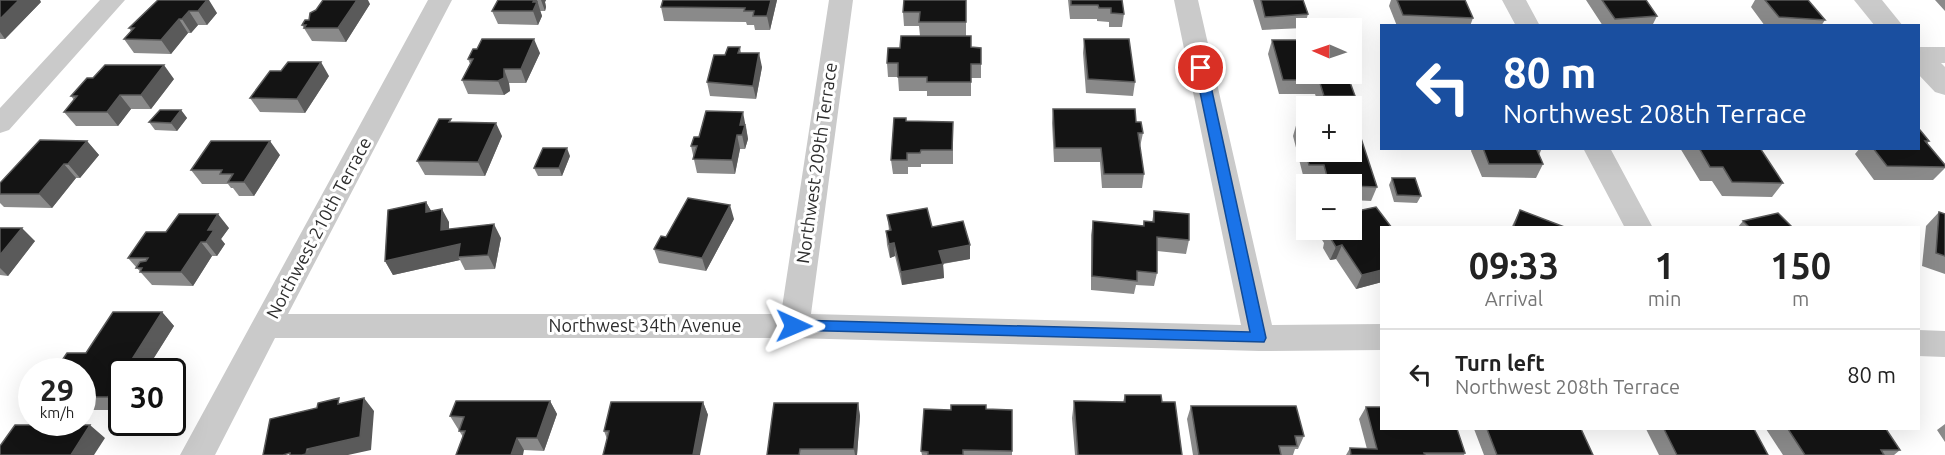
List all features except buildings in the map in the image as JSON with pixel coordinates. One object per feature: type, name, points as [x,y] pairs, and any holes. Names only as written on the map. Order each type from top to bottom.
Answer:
[{"type":"street","points":[[0,123],[113,0]]},
{"type":"street","name":"Northwest 210th Terrace","points":[[197,455],[268,326],[440,0]]},
{"type":"street","name":"Northwest 209th Terrace","points":[[794,326],[841,0]]},
{"type":"street","points":[[1186,0],[1259,338]]},
{"type":"street","points":[[1514,0],[1527,24]]},
{"type":"street","points":[[1867,0],[1888,24]]},
{"type":"street","points":[[1920,56],[1945,55]]},
{"type":"street","points":[[1920,58],[1945,85]]},
{"type":"street","points":[[1597,150],[1638,226]]},
{"type":"street","name":"Northwest 34th Avenue","points":[[268,326],[794,326],[1259,338],[1380,338]]},
{"type":"street","points":[[1920,343],[1945,344]]},
{"type":"route","points":[[794,326],[1259,338],[1201,68]]}]
